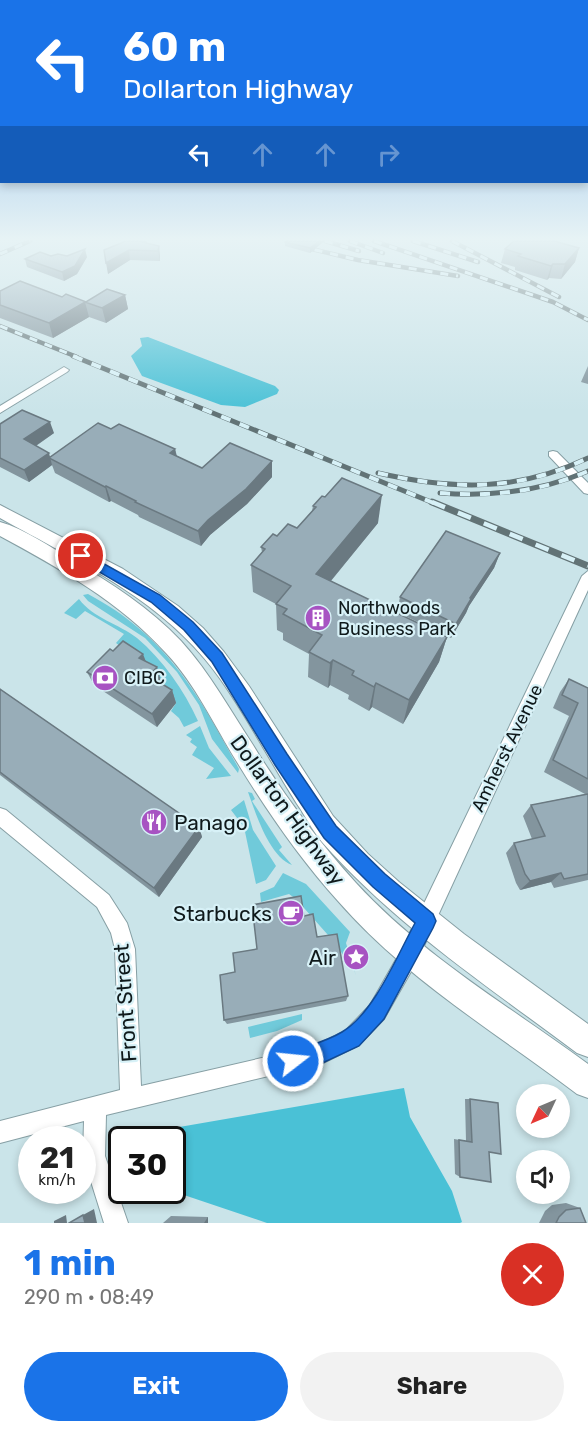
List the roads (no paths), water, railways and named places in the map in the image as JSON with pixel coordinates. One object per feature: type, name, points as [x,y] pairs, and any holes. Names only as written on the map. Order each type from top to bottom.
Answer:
[{"type":"main road","name":"Dollarton Highway","points":[[0,511],[146,593],[189,626],[217,658],[281,760],[330,832],[379,881],[427,921],[588,1042]]},
{"type":"main road","name":"Dollarton Highway","points":[[0,528],[86,577],[126,606],[162,638],[192,669],[268,789],[309,846],[349,894],[437,977],[588,1083]]},
{"type":"street","points":[[0,410],[64,370]]},
{"type":"street","points":[[553,454],[588,490]]},
{"type":"street","name":"Amherst Avenue","points":[[0,1132],[95,1107],[316,1056],[352,1038],[377,1012],[427,921],[502,755],[588,579]]},
{"type":"street","name":"Front Street","points":[[0,816],[103,901],[120,930],[125,949],[131,1100]]},
{"type":"street","points":[[95,1107],[94,1156],[116,1223]]},
{"type":"railway","points":[[541,298],[588,320]]},
{"type":"railway","points":[[0,326],[77,357]]},
{"type":"railway","points":[[73,356],[436,504]]},
{"type":"railway","points":[[378,473],[432,483],[484,485],[536,477],[588,458]]},
{"type":"railway","points":[[440,493],[478,494],[516,491],[552,484],[588,471]]},
{"type":"railway","points":[[432,502],[588,566]]},
{"type":"place","name":"Northwoods Business Park","points":[[318,618]]},
{"type":"place","name":"CIBC","points":[[105,678]]},
{"type":"place","name":"Panago","points":[[154,822]]},
{"type":"place","name":"Starbucks","points":[[291,913]]},
{"type":"place","name":"Air","points":[[356,957]]}]
